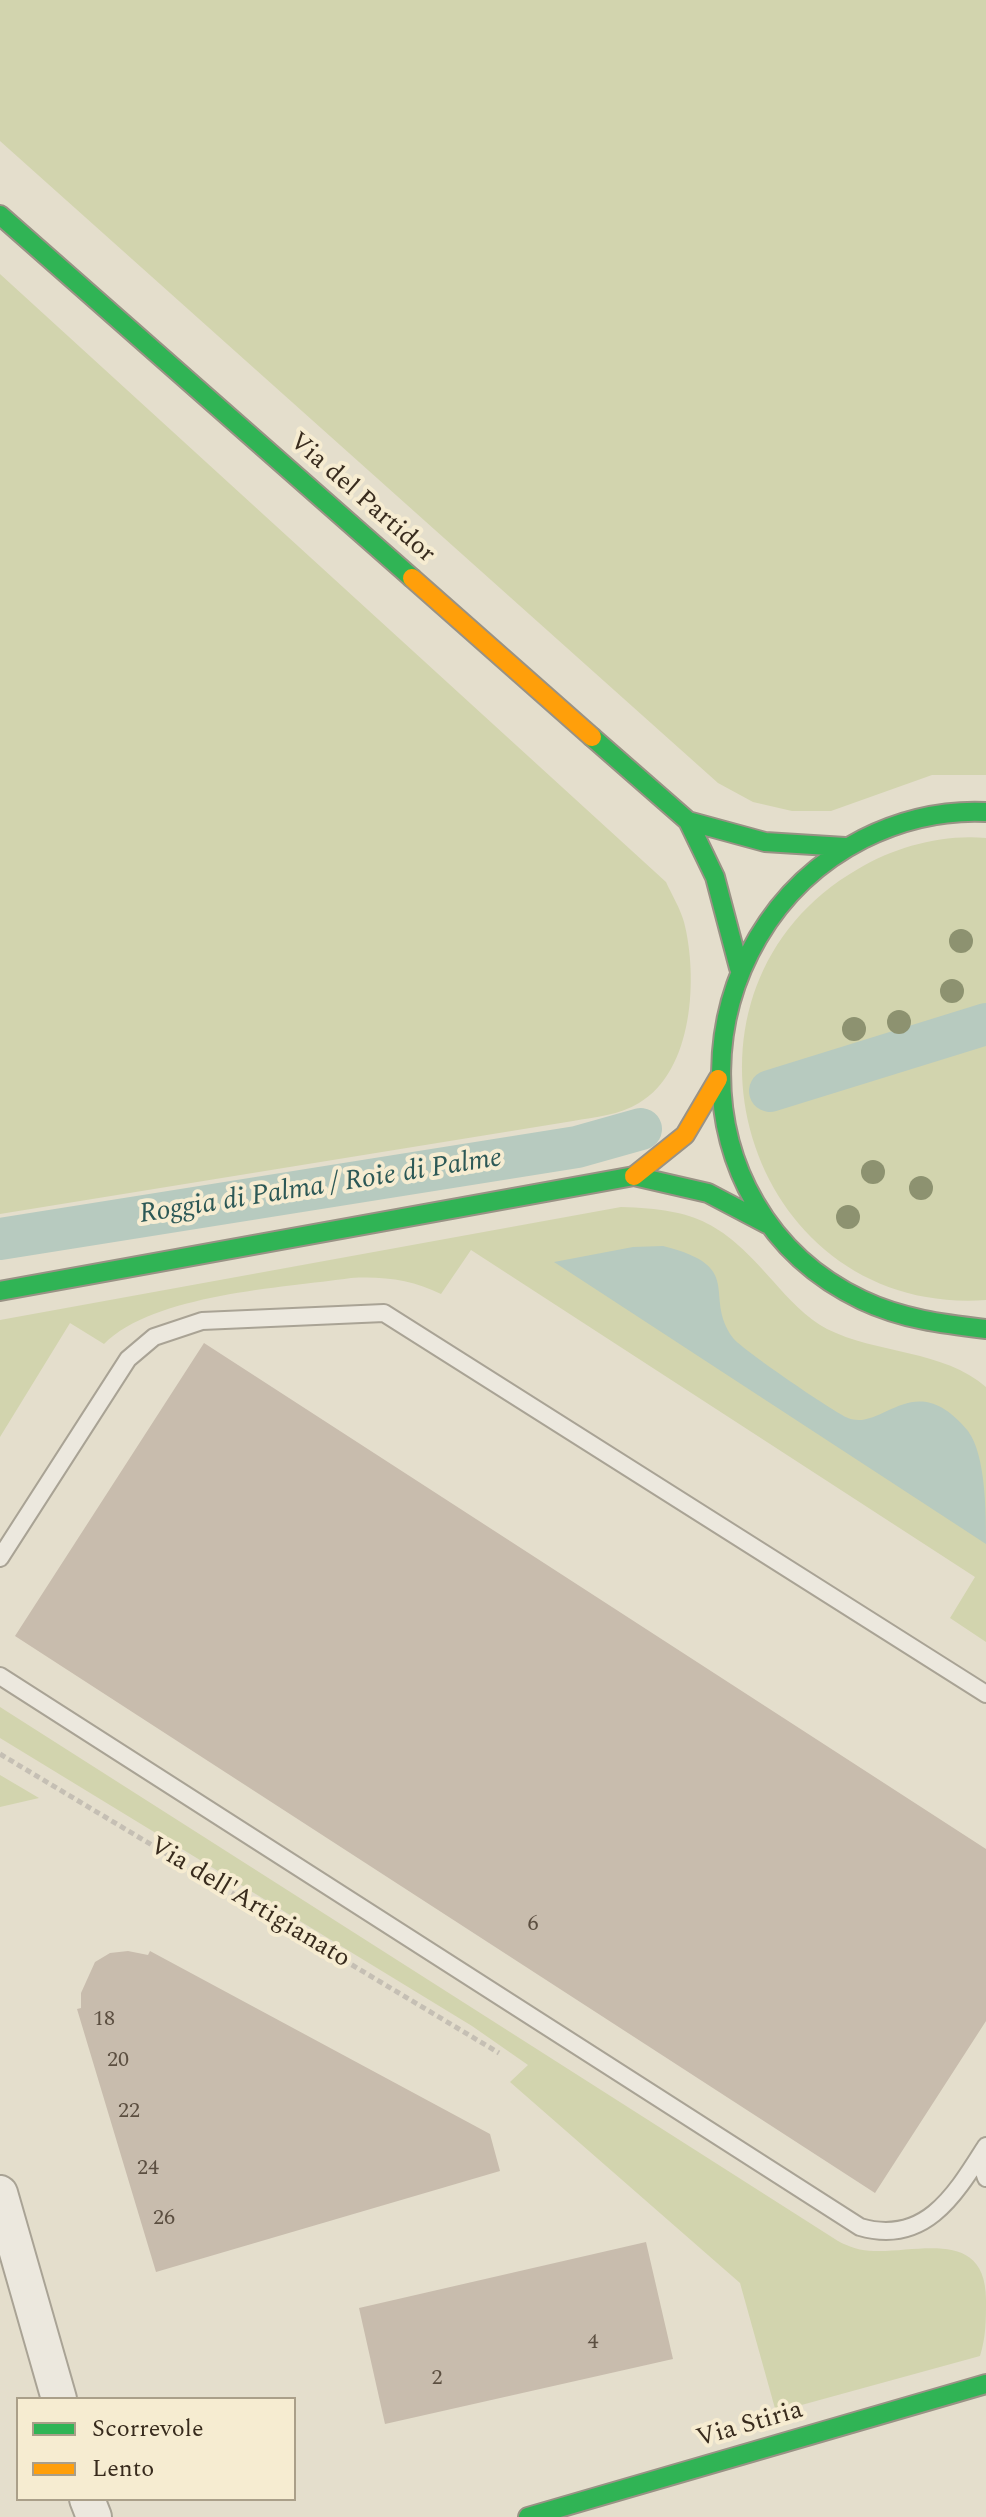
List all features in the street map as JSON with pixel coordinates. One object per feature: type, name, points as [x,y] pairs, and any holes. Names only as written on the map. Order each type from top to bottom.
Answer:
[{"type":"main road","name":"Via del Partidor","points":[[0,215],[688,821],[728,836],[764,843],[845,847]]},
{"type":"main road","points":[[986,812],[965,810],[902,821],[845,847],[811,870],[782,899],[758,932],[739,968],[722,1022],[718,1079],[725,1131],[743,1181],[769,1226],[805,1265],[848,1296],[897,1318],[949,1329],[986,1329]]},
{"type":"main road","name":"Via del Partidor","points":[[688,821],[715,877],[739,968]]},
{"type":"main road","points":[[0,1291],[634,1176],[664,1157],[697,1123],[718,1079]]},
{"type":"main road","points":[[634,1176],[708,1193],[769,1226]]},
{"type":"main road","name":"Via Stiria","points":[[528,2517],[986,2384]]},
{"type":"street","points":[[949,1329],[986,1345]]},
{"type":"street","points":[[0,2193],[58,2397]]},
{"type":"lane","points":[[0,1558],[128,1359],[154,1337],[202,1321],[384,1313],[986,1694]]},
{"type":"lane","points":[[0,1676],[860,2227],[893,2232],[919,2224],[957,2191],[983,2152]]},
{"type":"lane","points":[[983,2152],[986,2178]]},
{"type":"path","name":"Via dell'Artigianato","points":[[0,1754],[499,2053]]},
{"type":"green space","points":[[0,0],[986,0],[986,775],[932,775],[831,811],[792,811],[753,802],[718,783],[0,141]]},
{"type":"green space","points":[[0,274],[666,882],[682,917],[688,944],[691,969],[687,1021],[671,1069],[657,1088],[639,1103],[599,1117],[0,1214]]},
{"type":"green space","points":[[986,838],[986,1300],[902,1291],[834,1257],[783,1203],[752,1136],[742,1063],[755,990],[793,923],[858,869],[887,854],[936,840]]},
{"type":"green space","points":[[621,1207],[670,1211],[707,1223],[739,1246],[798,1307],[827,1329],[950,1366],[986,1387],[986,1642],[950,1618],[975,1577],[471,1250],[441,1294],[409,1282],[375,1278],[351,1278],[256,1290],[186,1304],[154,1314],[126,1327],[104,1344],[70,1323],[0,1437],[0,1320]]},
{"type":"green space","points":[[0,1707],[838,2241],[869,2251],[929,2248],[962,2253],[975,2262],[983,2277],[986,2321],[980,2356],[776,2412],[740,2283],[510,2082],[528,2065],[472,2026],[0,1738]]},
{"type":"green space","points":[[0,1775],[39,1798],[0,1807]]},
{"type":"shaded area","points":[[663,1246],[689,1254],[705,1263],[714,1273],[725,1323],[739,1344],[840,1414],[861,1420],[916,1402],[931,1403],[949,1412],[968,1431],[978,1454],[984,1485],[986,1544],[554,1262],[633,1247]]},
{"type":"building","points":[[204,1343],[986,1849],[986,2021],[875,2193],[15,1636]]},
{"type":"building","points":[[128,1951],[148,1955],[150,1951],[490,2134],[500,2171],[156,2272],[77,2009],[81,2008],[81,1993],[95,1962],[110,1953]]},
{"type":"building","points":[[646,2242],[673,2359],[385,2424],[359,2308]]},
{"type":"waterway","name":"Roggia di Palma / Roie di Palme","points":[[770,1091],[986,1024]]},
{"type":"waterway","name":"Roggia di Palma / Roie di Palme","points":[[0,1239],[577,1147],[641,1129]]},
{"type":"traffic: fast","points":[[0,215],[412,578]]},
{"type":"traffic: fast","points":[[592,737],[688,821],[765,842],[845,847]]},
{"type":"traffic: fast","points":[[986,812],[938,815],[892,826],[863,839],[802,882],[758,938],[731,1002],[721,1071],[729,1139],[755,1203],[799,1258],[862,1300],[892,1312],[986,1329]]},
{"type":"traffic: fast","points":[[688,821],[715,877],[739,968]]},
{"type":"traffic: fast","points":[[0,1291],[634,1176],[708,1193],[767,1224]]},
{"type":"traffic: fast","points":[[528,2517],[986,2384]]},
{"type":"traffic: slow","points":[[412,578],[592,737]]},
{"type":"traffic: slow","points":[[634,1176],[685,1135],[718,1079]]}]
